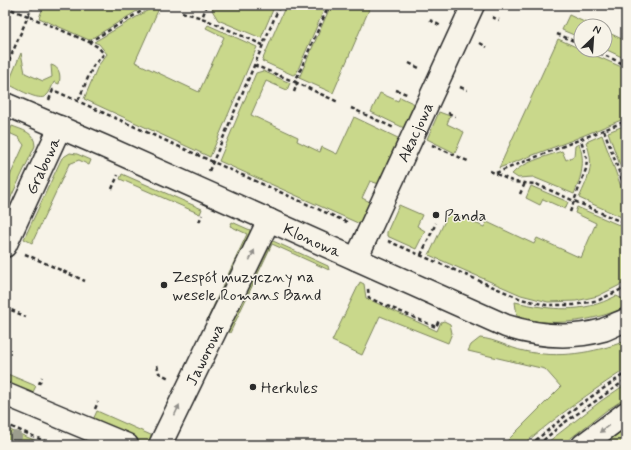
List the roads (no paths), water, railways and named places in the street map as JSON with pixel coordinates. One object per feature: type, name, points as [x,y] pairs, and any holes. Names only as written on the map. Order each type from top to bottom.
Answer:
[{"type":"street","name":"Akacjowa","points":[[356,259],[473,5]]},
{"type":"street","name":"Klonowa","points":[[5,104],[201,189],[506,326],[523,332],[572,336],[603,330],[626,320]]},
{"type":"street","name":"Grabowa","points":[[13,249],[60,127]]},
{"type":"street","name":"Jaworowa","points":[[160,445],[269,220]]},
{"type":"street","points":[[5,394],[127,445]]},
{"type":"street","points":[[583,445],[626,413]]},
{"type":"place","name":"Panda","points":[[436,215]]},
{"type":"place","name":"Zespół muzyczny na wesele Romans Band","points":[[164,285]]},
{"type":"place","name":"Herkules","points":[[253,387]]}]
